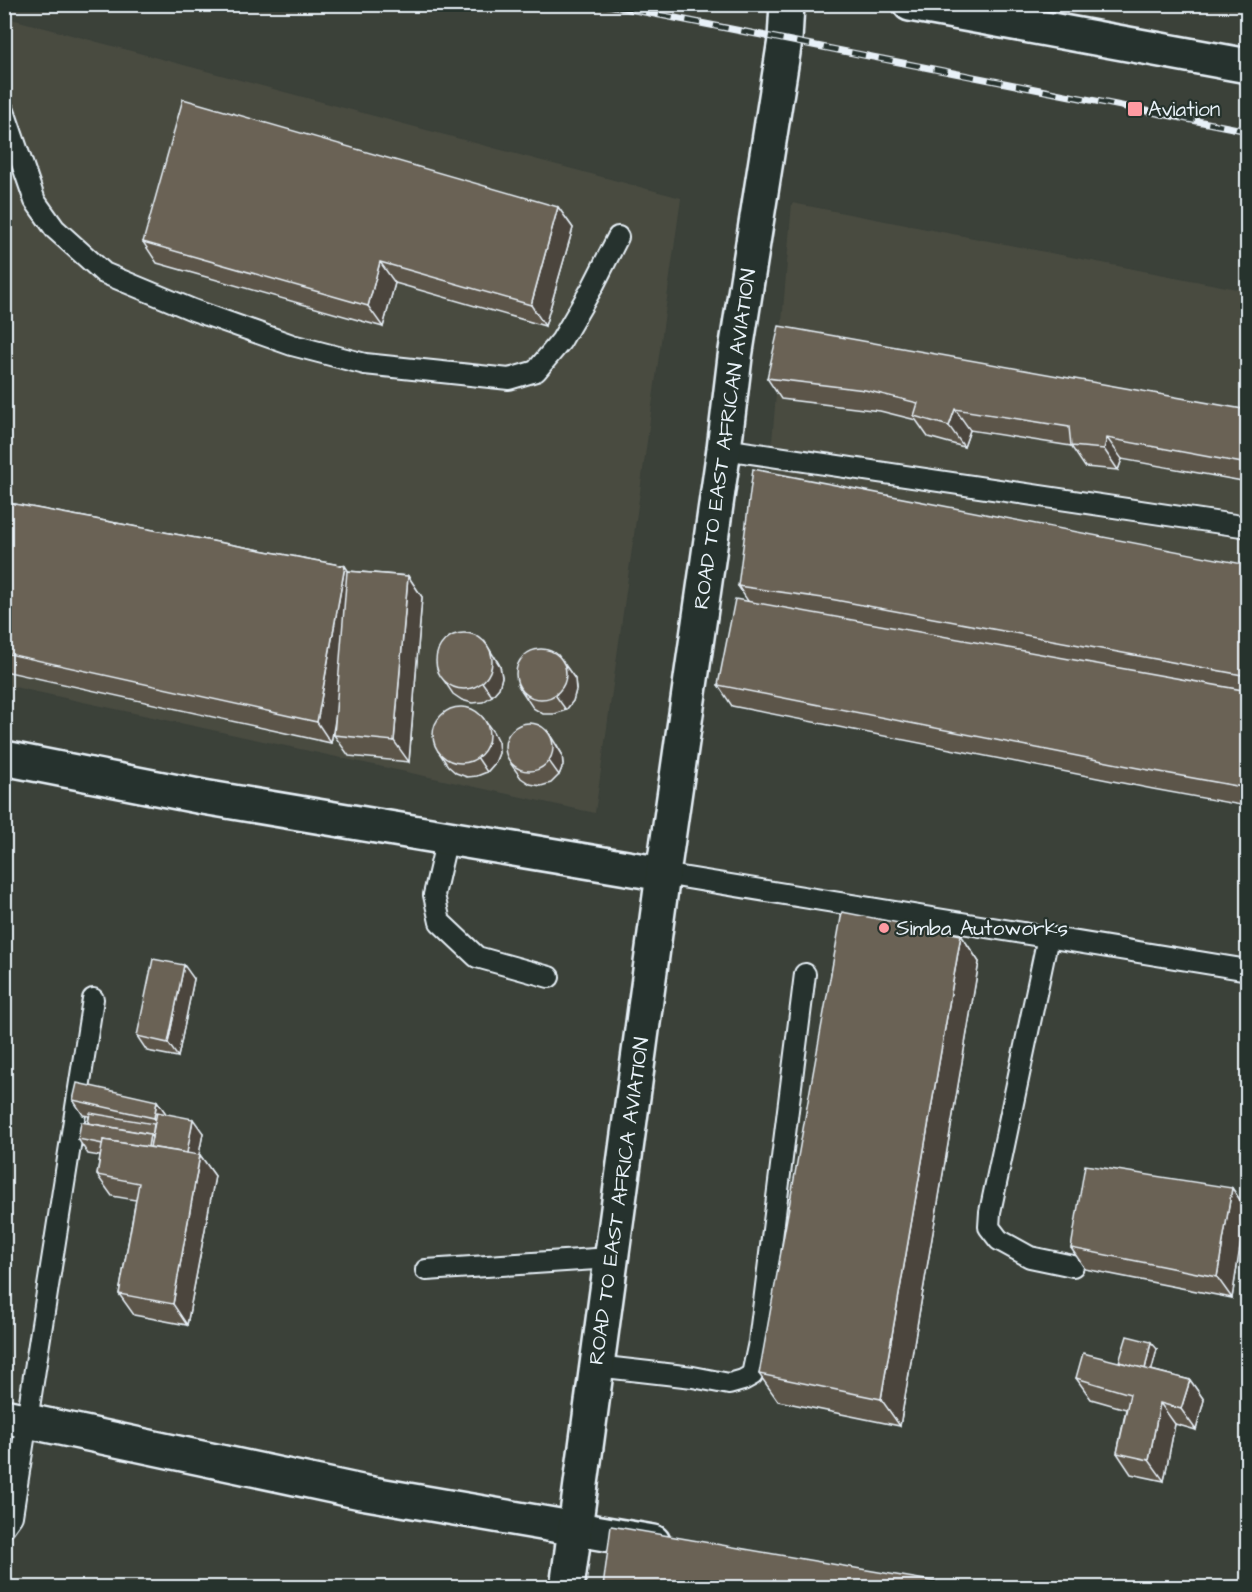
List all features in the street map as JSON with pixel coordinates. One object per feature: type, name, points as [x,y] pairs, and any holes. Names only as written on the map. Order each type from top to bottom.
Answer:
[{"type":"street","name":"ROAD TO EAST AFRICAN AVIATION","points":[[663,874],[735,357],[785,40],[787,4]]},
{"type":"street","points":[[910,4],[1248,66]]},
{"type":"street","points":[[4,758],[203,797],[663,874]]},
{"type":"street","name":"ROAD TO EAST AFRICA AVIATION","points":[[567,1587],[663,874]]},
{"type":"street","points":[[16,1418],[361,1492],[679,1547]]},
{"type":"lane","points":[[4,111],[35,201],[55,229],[104,273],[193,310],[292,345],[365,364],[508,380],[536,371],[561,341],[618,237]]},
{"type":"lane","points":[[724,448],[1248,527]]},
{"type":"lane","points":[[447,838],[434,895],[440,922],[477,957],[549,977]]},
{"type":"lane","points":[[663,874],[1248,970]]},
{"type":"lane","points":[[1048,937],[990,1212],[989,1227],[999,1240],[1030,1257],[1073,1266]]},
{"type":"lane","points":[[596,1366],[693,1377],[729,1384],[752,1375],[759,1342],[806,974]]},
{"type":"lane","points":[[4,1527],[12,1516],[16,1418],[93,999]]},
{"type":"lane","points":[[426,1270],[611,1258]]},
{"type":"shaded area","points":[[4,17],[681,198],[595,813],[5,685]]},
{"type":"shaded area","points":[[792,203],[1247,291],[1247,806],[1153,789],[768,490]]},
{"type":"building","points":[[183,99],[558,207],[531,305],[380,262],[368,306],[143,242]]},
{"type":"building","points":[[779,326],[1248,410],[1248,464],[1107,438],[1104,449],[1071,446],[1069,427],[955,409],[949,426],[914,416],[918,403],[865,390],[767,378]]},
{"type":"building","points":[[753,469],[1248,565],[1248,676],[830,599],[738,586]]},
{"type":"building","points":[[4,502],[345,566],[317,722],[4,653]]},
{"type":"building","points":[[347,571],[408,576],[394,741],[334,735]]},
{"type":"building","points":[[735,599],[1248,691],[1248,788],[718,685]]},
{"type":"building","points":[[464,633],[475,635],[484,641],[490,650],[492,661],[490,672],[484,681],[475,687],[464,689],[453,687],[444,681],[438,672],[436,661],[438,650],[444,641],[453,635]]},
{"type":"building","points":[[536,649],[546,649],[559,656],[566,669],[566,679],[559,692],[546,699],[536,699],[527,695],[520,688],[516,679],[516,669],[520,660],[527,653]]},
{"type":"building","points":[[461,707],[472,709],[481,715],[487,724],[489,735],[487,746],[481,755],[472,761],[461,763],[450,761],[441,755],[435,746],[433,735],[435,724],[441,715],[450,709]]},
{"type":"building","points":[[529,723],[546,730],[553,747],[546,764],[529,771],[512,764],[505,747],[512,730]]},
{"type":"building","points":[[1248,798],[1248,870],[1243,869]]},
{"type":"building","points":[[842,912],[961,935],[881,1399],[759,1374]]},
{"type":"building","points":[[153,959],[184,965],[168,1043],[137,1036]]},
{"type":"building","points":[[77,1083],[157,1101],[154,1118],[73,1100]]},
{"type":"building","points":[[157,1112],[193,1119],[187,1153],[150,1147]]},
{"type":"building","points":[[90,1113],[154,1124],[152,1137],[150,1134],[88,1123]]},
{"type":"building","points":[[81,1122],[150,1134],[148,1147],[103,1140],[103,1144],[78,1139]]},
{"type":"building","points":[[103,1140],[200,1155],[173,1304],[119,1294],[139,1183],[97,1175]]},
{"type":"building","points":[[1085,1165],[1232,1188],[1217,1277],[1071,1248]]},
{"type":"building","points":[[1127,1336],[1151,1342],[1145,1369],[1119,1362]]},
{"type":"building","points":[[1083,1353],[1190,1380],[1181,1409],[1160,1403],[1149,1460],[1117,1453],[1130,1394],[1076,1378]]},
{"type":"building","points":[[611,1526],[966,1587],[603,1587]]},
{"type":"railway","points":[[604,4],[1248,131]]},
{"type":"place","name":"Aviation","points":[[1135,109]]},
{"type":"place","name":"Simba Autoworks","points":[[884,928]]}]
